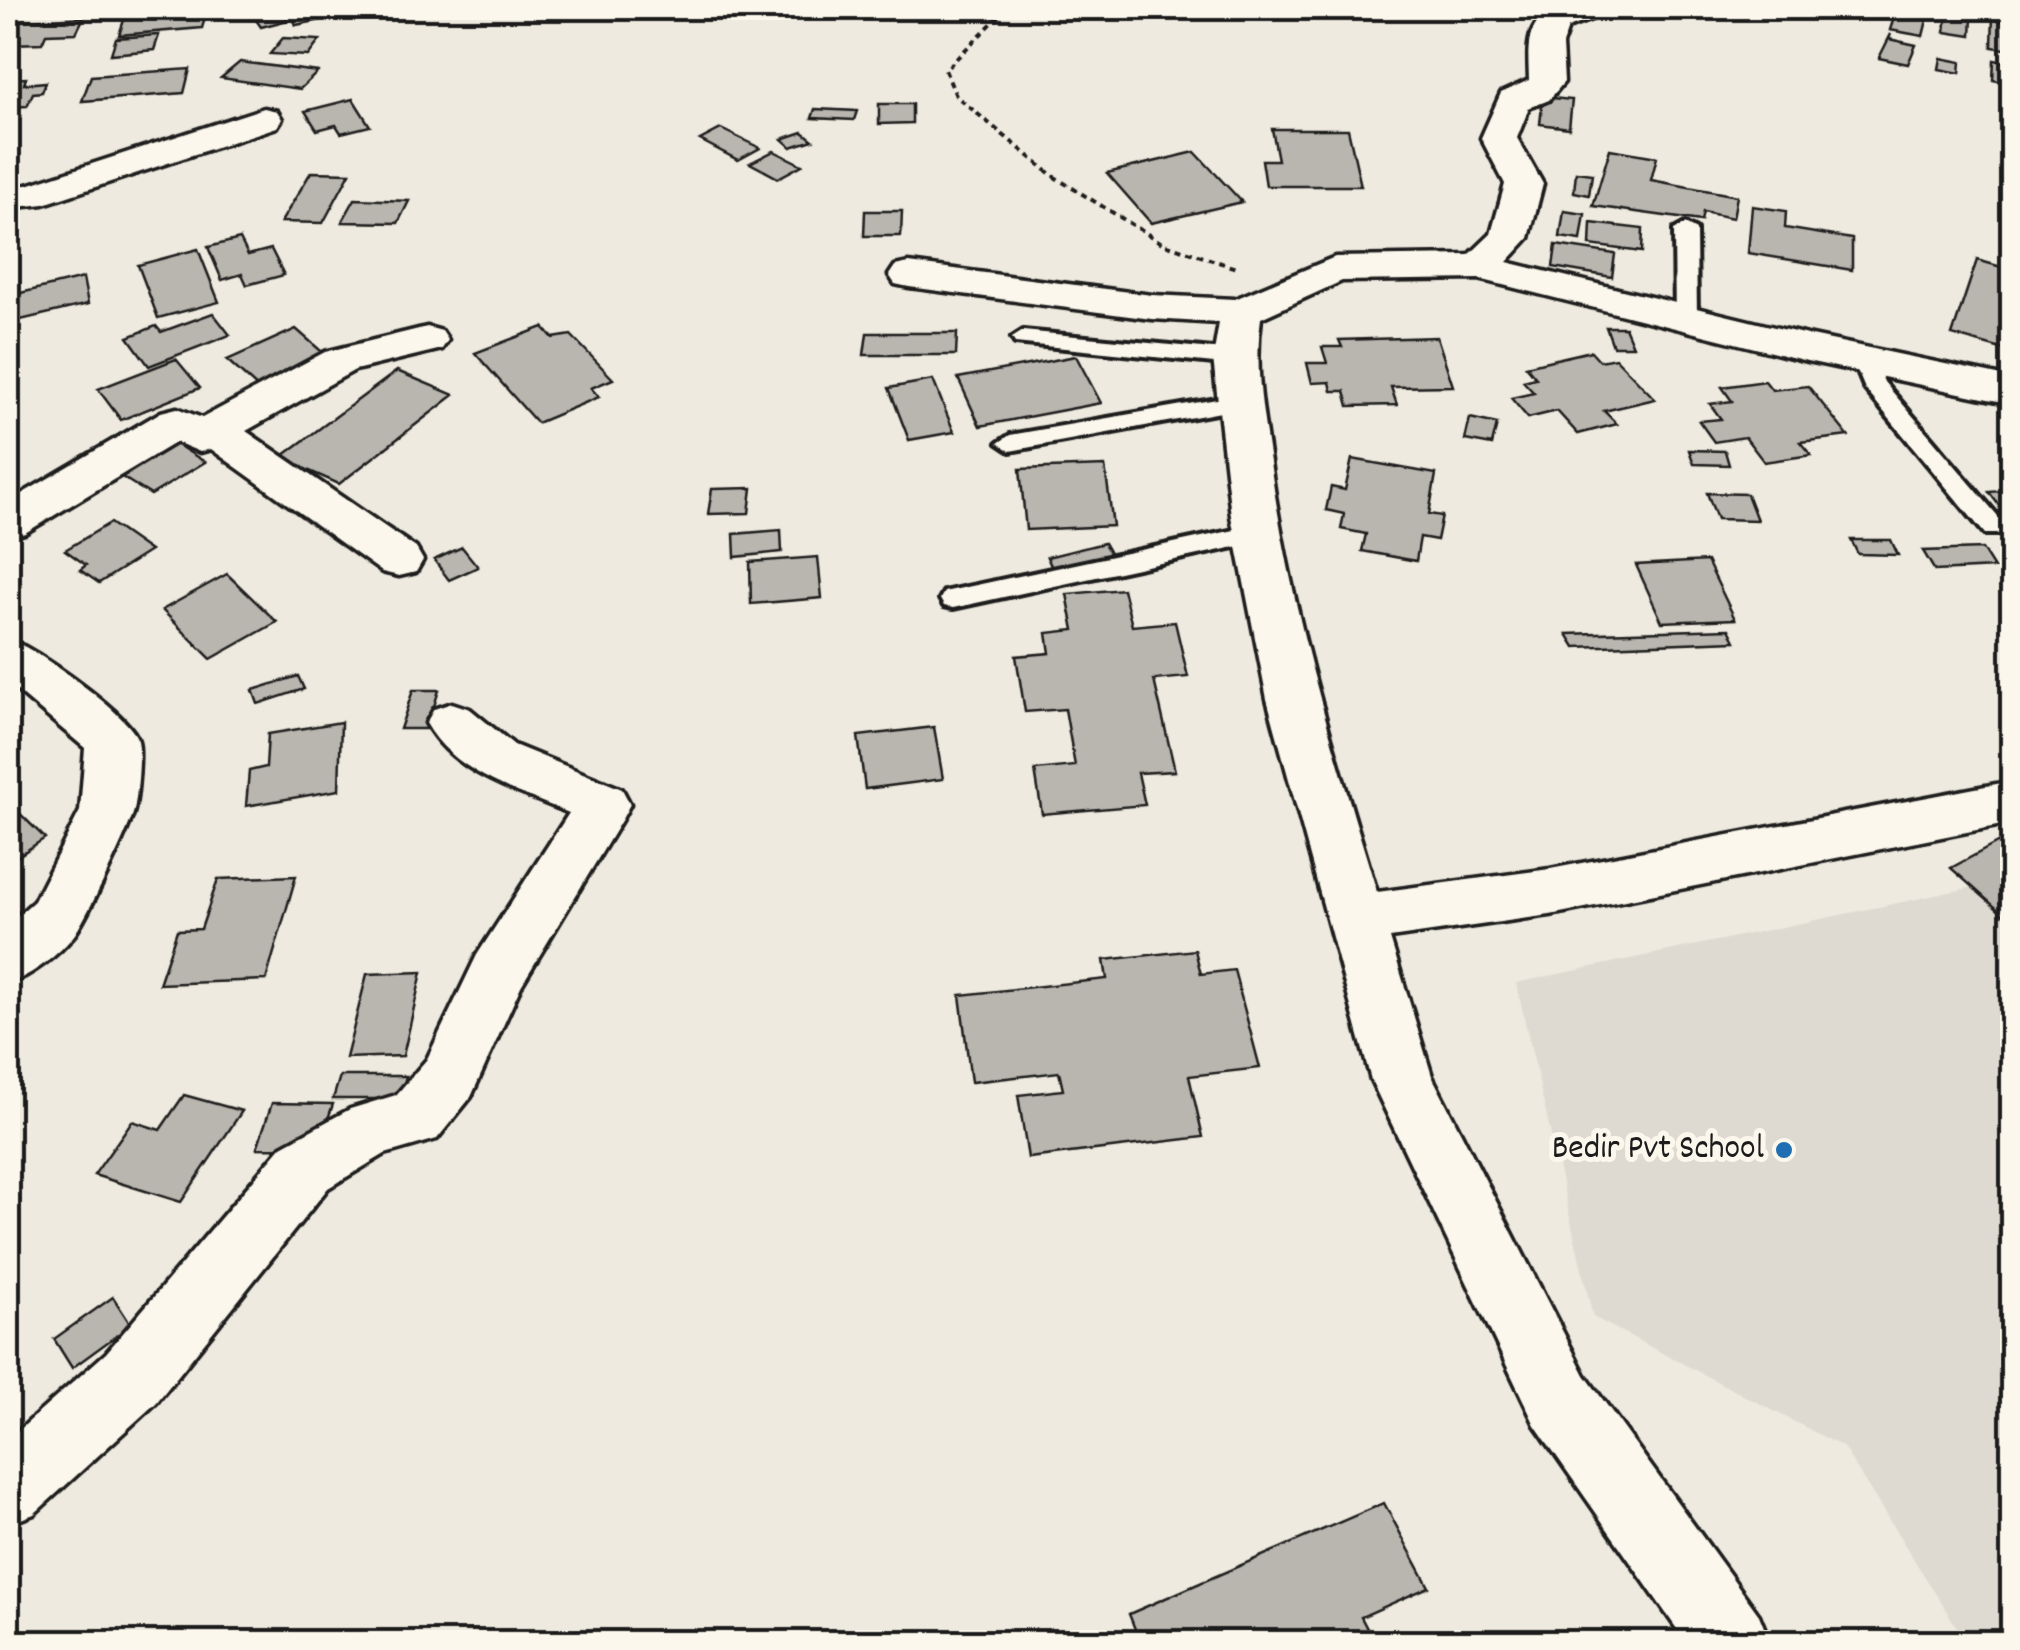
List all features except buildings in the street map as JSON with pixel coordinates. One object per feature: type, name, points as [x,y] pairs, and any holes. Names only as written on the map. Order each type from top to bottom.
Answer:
[{"type":"street","points":[[1480,267],[1510,238],[1524,184],[1500,138],[1514,101],[1537,93],[1547,82],[1545,45],[1552,22],[1590,8]]},
{"type":"street","points":[[1996,8],[2012,11]]},
{"type":"street","points":[[8,197],[31,196],[264,118]]},
{"type":"street","points":[[1732,1642],[1560,1400],[1402,1080],[1293,699],[1258,534],[1238,357],[1290,287],[1334,269],[1480,267],[1686,320],[2012,391]]},
{"type":"street","points":[[910,275],[1152,307],[1238,357]]},
{"type":"street","points":[[8,522],[177,422],[200,438],[340,361],[427,340]]},
{"type":"street","points":[[214,430],[398,560]]},
{"type":"street","points":[[8,657],[52,688],[112,742],[107,811],[54,918],[8,960]]},
{"type":"street","points":[[8,1488],[131,1378],[305,1167],[372,1129],[415,1120],[449,1078],[498,973],[603,804],[495,758],[452,722]]},
{"type":"street","points":[[1356,919],[1550,892],[2012,802]]},
{"type":"lane","points":[[1685,230],[1686,320]]},
{"type":"lane","points":[[1023,338],[1238,357]]},
{"type":"lane","points":[[1010,442],[1238,357]]},
{"type":"lane","points":[[1865,360],[1873,384],[1994,528]]},
{"type":"lane","points":[[953,599],[1258,534]]},
{"type":"path","points":[[1007,8],[945,70],[956,96],[1053,176],[1162,243],[1290,287]]},
{"type":"path","points":[[1220,8],[1246,8]]},
{"type":"shaded area","name":"Bedir Pvt School","points":[[2012,879],[2012,1642],[1966,1642],[1843,1447],[1593,1317],[1516,983]]},
{"type":"place","name":"Bedir Pvt School","points":[[1784,1150]]}]
